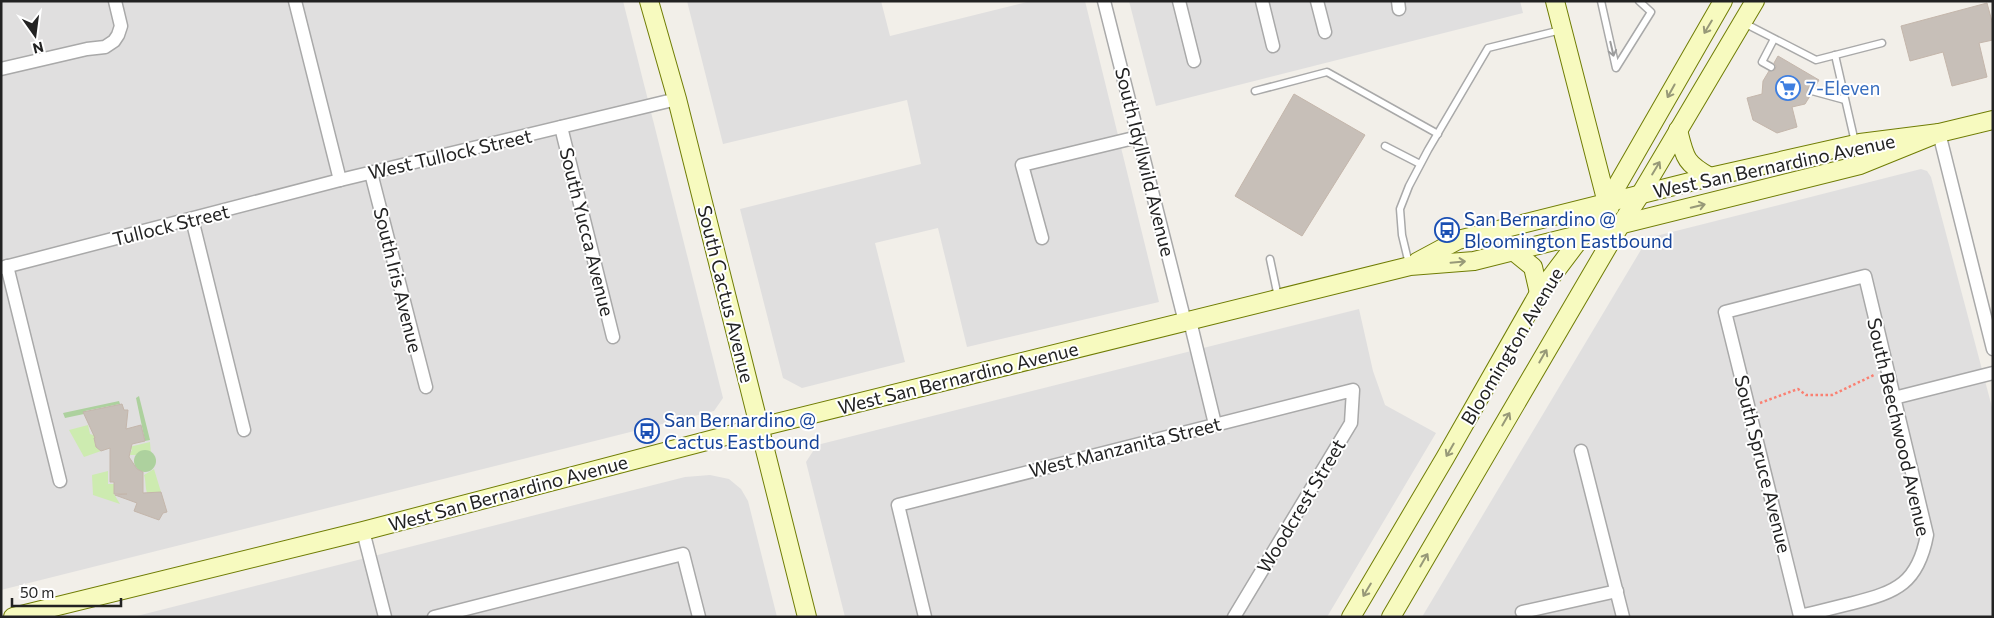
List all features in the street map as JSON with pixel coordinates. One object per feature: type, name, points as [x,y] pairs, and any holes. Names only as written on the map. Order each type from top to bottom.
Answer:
[{"type":"main road","name":"South Cactus Avenue","points":[[649,1],[676,99],[807,617]]},
{"type":"main road","points":[[1555,1],[1607,203],[1621,224]]},
{"type":"main road","name":"Bloomington Avenue","points":[[1350,617],[1445,458],[1539,293],[1607,203],[1724,1]]},
{"type":"main road","name":"Bloomington Avenue","points":[[1391,617],[1621,224],[1755,1]]},
{"type":"main road","name":"West San Bernardino Avenue","points":[[1410,266],[1458,240],[1710,177],[1855,144],[1939,133],[1993,120]]},
{"type":"main road","points":[[1678,130],[1684,154],[1690,164],[1710,177]]},
{"type":"main road","name":"West San Bernardino Avenue","points":[[13,617],[363,531],[760,427],[1410,266],[1474,260],[1860,166],[1939,133]]},
{"type":"main road","points":[[1512,250],[1533,267],[1539,293]]},
{"type":"street","points":[[1,69],[86,49],[105,47],[118,35],[121,26],[115,1]]},
{"type":"street","name":"South Idyllwild Avenue","points":[[1104,1],[1138,137],[1215,424]]},
{"type":"street","points":[[1179,1],[1194,61]]},
{"type":"street","points":[[1262,1],[1274,46]]},
{"type":"street","points":[[1317,1],[1325,32]]},
{"type":"street","points":[[300,2],[340,180]]},
{"type":"street","points":[[561,128],[676,99]]},
{"type":"street","name":"West Tullock Street","points":[[340,180],[561,128]]},
{"type":"street","name":"South Yucca Avenue","points":[[561,128],[613,337]]},
{"type":"street","points":[[1939,133],[1993,349]]},
{"type":"street","points":[[1042,238],[1022,165],[1138,137]]},
{"type":"street","name":"South Iris Avenue","points":[[371,173],[426,387]]},
{"type":"street","name":"Tullock Street","points":[[4,267],[340,180]]},
{"type":"street","points":[[192,219],[244,430]]},
{"type":"street","points":[[4,267],[60,481]]},
{"type":"street","name":"South Beechwood Avenue","points":[[1725,312],[1865,276],[1927,535],[1924,550],[1910,576],[1897,588],[1883,596],[1800,616]]},
{"type":"street","name":"South Spruce Avenue","points":[[1725,312],[1800,616]]},
{"type":"street","points":[[1894,398],[1993,373]]},
{"type":"street","name":"West Manzanita Street","points":[[925,617],[898,505],[1353,390]]},
{"type":"street","name":"Woodcrest Street","points":[[1234,617],[1351,423],[1353,390]]},
{"type":"street","points":[[1581,451],[1623,617]]},
{"type":"street","points":[[363,531],[385,617]]},
{"type":"street","points":[[434,617],[683,554],[699,617]]},
{"type":"street","points":[[1522,612],[1617,591]]},
{"type":"lane","points":[[1601,1],[1616,68],[1651,12],[1639,1]]},
{"type":"lane","points":[[1742,22],[1816,60],[1882,43]]},
{"type":"lane","points":[[1410,266],[1402,235],[1400,209],[1420,164],[1488,48],[1563,30]]},
{"type":"lane","points":[[1771,67],[1762,62],[1774,39]]},
{"type":"lane","points":[[1835,55],[1860,166]]},
{"type":"lane","points":[[1255,91],[1326,72],[1438,134]]},
{"type":"lane","points":[[1812,91],[1845,100]]},
{"type":"lane","points":[[1385,146],[1420,164]]},
{"type":"lane","points":[[1270,259],[1279,298]]},
{"type":"path","points":[[1748,407],[1798,389],[1806,395],[1832,395],[1887,369]]},
{"type":"shaded area","points":[[1,1],[623,1],[723,398],[714,411],[1,590]]},
{"type":"shaded area","points":[[687,1],[881,1],[890,36],[1031,1],[1085,1],[1159,302],[967,347],[938,228],[875,243],[905,362],[802,388],[783,378],[740,209],[921,164],[907,100],[723,144]]},
{"type":"shaded area","points":[[1129,1],[1520,1],[1523,13],[1156,106]]},
{"type":"shaded area","points":[[1921,169],[1927,171],[1931,177],[1993,411],[1993,617],[1422,617],[1648,238]]},
{"type":"shaded area","points":[[1359,309],[1373,371],[1385,405],[1436,433],[1327,617],[845,617],[806,462],[817,445]]},
{"type":"shaded area","points":[[710,475],[729,479],[741,489],[748,501],[777,617],[133,617],[685,477]]},
{"type":"green space","points":[[139,396],[150,440],[145,441],[136,398]]},
{"type":"green space","points":[[119,401],[120,404],[85,411],[84,414],[65,418],[63,413]]},
{"type":"green space","points":[[88,425],[90,434],[93,435],[93,432],[96,437],[94,439],[96,447],[101,451],[84,457],[69,430]]},
{"type":"green space","points":[[150,442],[151,453],[143,451],[136,455],[129,455],[132,450],[129,447]]},
{"type":"green space","points":[[145,450],[153,453],[156,461],[153,469],[145,472],[137,469],[134,461],[137,453]]},
{"type":"green space","points":[[154,469],[161,492],[147,493],[144,475]]},
{"type":"green space","points":[[108,471],[108,484],[114,484],[114,494],[120,504],[93,495],[92,475]]},
{"type":"building","points":[[1987,3],[1993,25],[1993,40],[1979,43],[1987,77],[1952,86],[1943,52],[1910,61],[1901,26]]},
{"type":"building","name":"7-Eleven","points":[[1778,56],[1819,80],[1815,87],[1808,88],[1807,92],[1810,96],[1805,104],[1792,107],[1797,127],[1777,133],[1753,120],[1747,98],[1762,94],[1763,81],[1769,71],[1775,70],[1776,66],[1774,63]]},
{"type":"building","points":[[1294,94],[1365,135],[1302,236],[1235,196]]},
{"type":"building","points":[[122,404],[124,410],[128,410],[126,429],[141,425],[145,441],[132,444],[129,457],[137,469],[143,472],[143,493],[161,492],[167,512],[163,513],[159,520],[134,511],[137,503],[115,495],[127,494],[114,494],[114,482],[110,482],[110,448],[101,451],[96,447],[95,438],[83,412]]},
{"type":"place","name":"7-Eleven","points":[[1788,88]]},
{"type":"place","name":"San Bernardino @ Bloomington Eastbound","points":[[1447,230]]},
{"type":"place","name":"San Bernardino @ Cactus Eastbound","points":[[647,431]]}]
